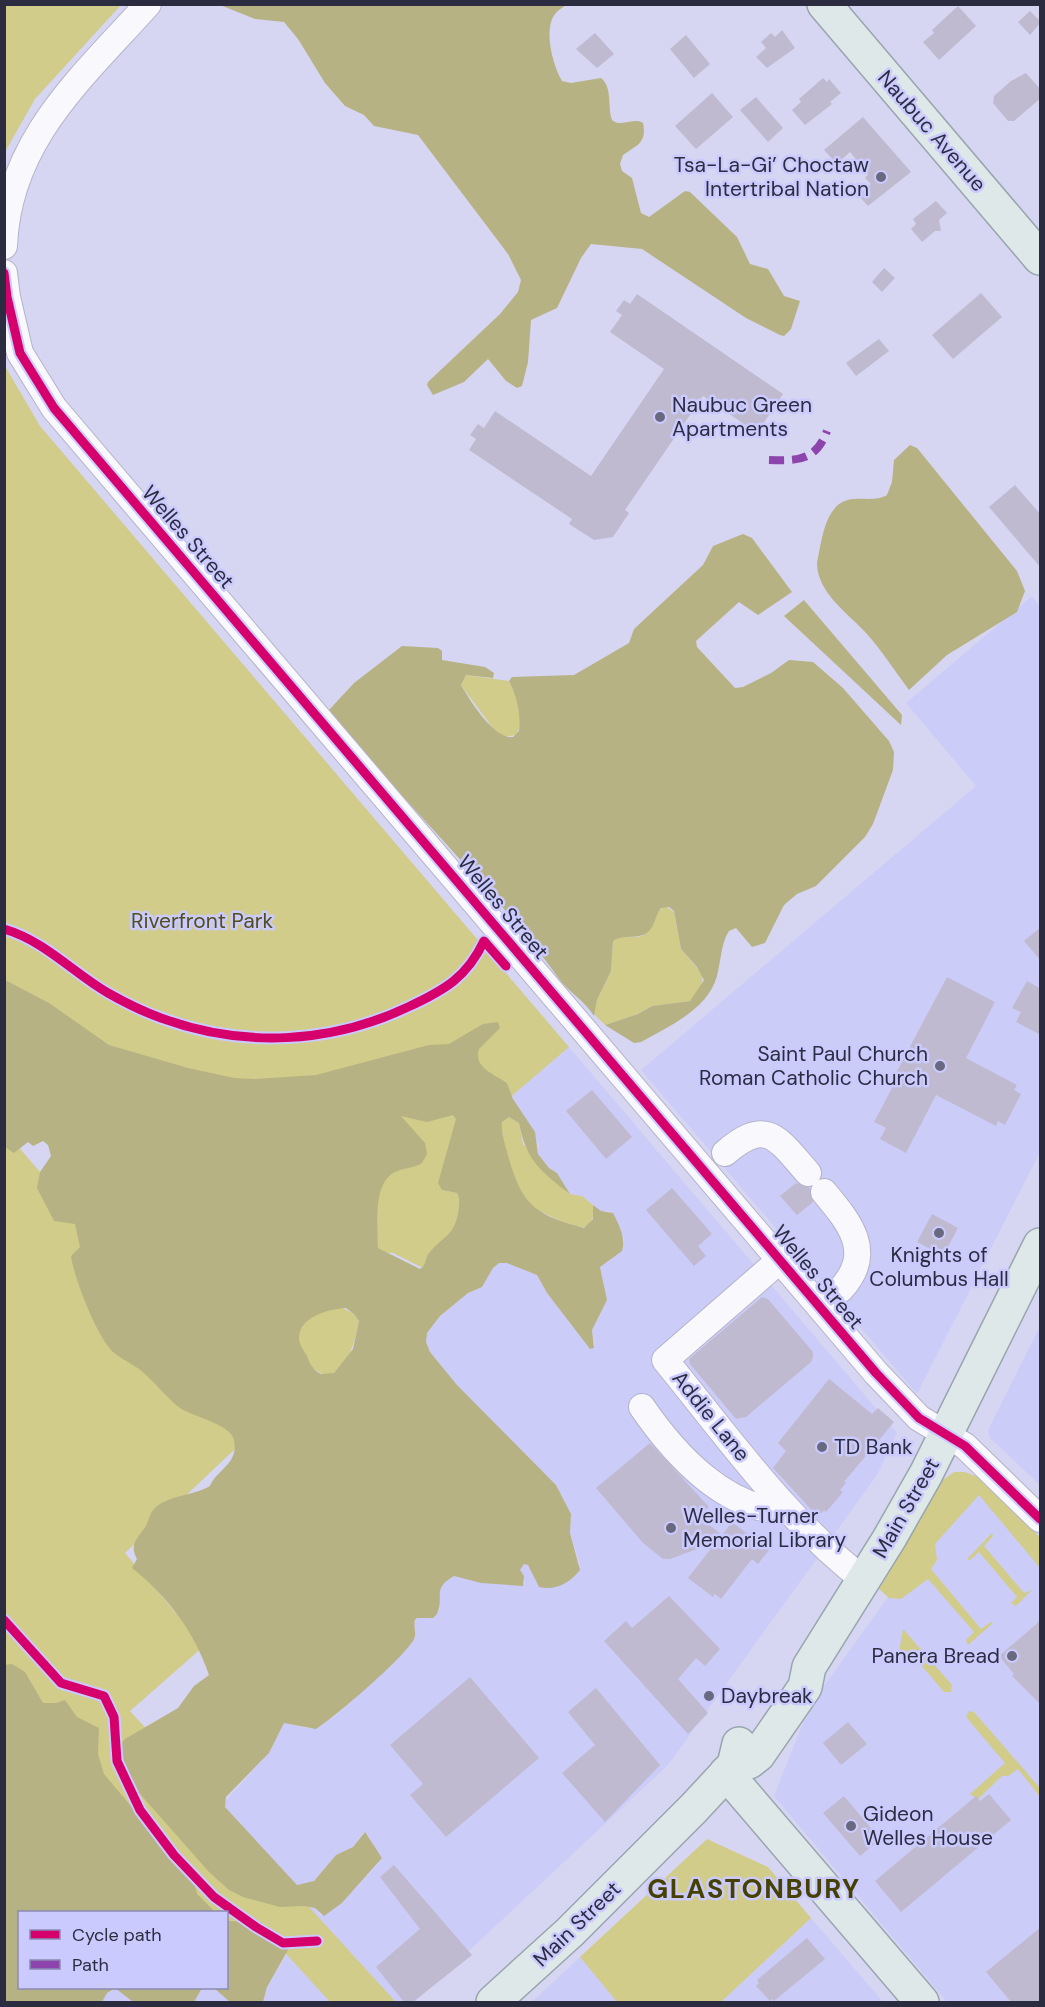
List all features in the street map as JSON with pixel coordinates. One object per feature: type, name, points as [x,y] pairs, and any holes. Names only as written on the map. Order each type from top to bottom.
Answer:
[{"type":"main road","name":"Naubuc Avenue","points":[[824,4],[1039,253]]},
{"type":"main road","name":"Main Street","points":[[493,2002],[611,1892],[730,1769],[753,1759],[774,1735],[805,1687],[809,1667],[864,1580],[947,1434],[1041,1245]]},
{"type":"main road","points":[[730,1769],[922,2002]]},
{"type":"street","points":[[4,246],[10,199],[33,141],[55,109],[148,4]]},
{"type":"street","name":"Welles Street","points":[[4,273],[10,314],[20,353],[54,408],[911,1411],[973,1453],[1041,1519]]},
{"type":"street","points":[[725,1153],[745,1137],[762,1133],[778,1141],[816,1182],[851,1226],[858,1251],[851,1276],[841,1289]]},
{"type":"street","name":"Addie Lane","points":[[780,1260],[665,1360],[789,1511],[837,1559],[864,1580]]},
{"type":"street","points":[[642,1407],[695,1468],[716,1486],[767,1508],[789,1511]]},
{"type":"shaded area","points":[[220,5],[566,5],[555,14],[550,29],[555,66],[562,81],[571,83],[601,78],[607,87],[612,120],[620,123],[639,121],[643,123],[644,135],[640,143],[623,155],[620,164],[622,171],[632,178],[641,213],[649,217],[685,191],[690,192],[737,237],[750,264],[768,269],[784,296],[800,301],[791,329],[784,336],[746,318],[642,249],[591,244],[581,258],[557,308],[531,320],[528,362],[522,386],[517,388],[506,381],[488,359],[464,382],[433,395],[427,385],[428,382],[500,314],[518,292],[521,280],[508,254],[418,135],[374,126],[364,115],[345,106],[325,83],[298,39],[284,22],[255,19]]},
{"type":"shaded area","points":[[910,445],[917,448],[1017,571],[1025,591],[1017,612],[947,655],[909,690],[873,641],[828,593],[818,574],[817,563],[826,523],[837,506],[844,501],[875,499],[887,495],[892,482],[894,460]]},
{"type":"shaded area","points":[[743,534],[752,538],[792,592],[758,615],[739,602],[696,641],[697,647],[735,688],[743,687],[771,673],[789,660],[813,662],[843,688],[889,741],[894,752],[893,770],[873,824],[865,837],[816,886],[797,894],[784,905],[765,943],[752,947],[736,928],[729,931],[717,976],[705,998],[675,1023],[641,1042],[634,1043],[605,1025],[638,1014],[652,1006],[690,1001],[704,980],[697,967],[681,949],[674,911],[669,907],[661,908],[652,928],[646,933],[613,941],[611,971],[597,1000],[594,1016],[564,985],[505,910],[386,778],[329,710],[354,683],[402,646],[438,648],[442,651],[442,660],[485,667],[494,673],[493,678],[466,675],[461,685],[476,709],[491,726],[506,736],[513,737],[519,731],[519,711],[509,681],[512,677],[574,675],[629,643],[634,629],[703,565],[713,546]]},
{"type":"shaded area","points":[[1032,596],[1040,607],[1040,1152],[917,1394],[641,1070],[976,786],[906,703]]},
{"type":"shaded area","points":[[804,600],[902,715],[901,725],[784,616]]},
{"type":"shaded area","points":[[5,980],[49,1003],[109,1045],[188,1068],[234,1078],[316,1075],[429,1045],[449,1044],[483,1024],[498,1022],[500,1028],[479,1049],[479,1061],[486,1070],[507,1083],[513,1099],[535,1132],[538,1154],[549,1168],[557,1173],[570,1194],[536,1164],[526,1147],[519,1123],[509,1117],[502,1122],[502,1132],[520,1188],[534,1207],[554,1218],[584,1228],[593,1219],[593,1205],[601,1211],[613,1213],[620,1227],[623,1241],[622,1251],[600,1267],[607,1300],[592,1330],[594,1348],[590,1349],[547,1293],[537,1275],[507,1263],[499,1263],[493,1268],[482,1287],[468,1293],[440,1316],[427,1333],[426,1342],[430,1352],[457,1385],[556,1485],[571,1514],[570,1533],[580,1570],[572,1579],[551,1588],[539,1587],[528,1565],[524,1564],[520,1570],[524,1576],[523,1586],[481,1583],[454,1576],[441,1589],[437,1614],[433,1618],[415,1620],[414,1639],[384,1672],[316,1729],[284,1723],[269,1753],[226,1797],[225,1807],[297,1885],[314,1881],[336,1855],[353,1847],[365,1832],[382,1858],[342,1903],[324,1916],[315,1908],[280,1907],[243,1897],[229,1890],[209,1872],[125,1777],[120,1767],[118,1753],[125,1739],[178,1708],[194,1686],[209,1675],[188,1629],[157,1591],[132,1568],[137,1559],[134,1544],[152,1511],[159,1504],[210,1486],[230,1461],[235,1448],[234,1440],[226,1429],[180,1408],[143,1372],[113,1352],[100,1334],[87,1307],[73,1266],[71,1256],[80,1247],[75,1224],[54,1221],[37,1188],[40,1172],[51,1156],[48,1145],[43,1141],[33,1146],[28,1142],[14,1153],[5,1147]],"holes":[[[453,1115],[456,1119],[438,1183],[442,1190],[457,1193],[458,1216],[449,1234],[429,1253],[424,1266],[420,1269],[378,1248],[377,1218],[380,1196],[388,1178],[395,1172],[422,1163],[427,1154],[425,1143],[401,1116],[427,1122]],[[346,1308],[359,1321],[353,1349],[334,1373],[321,1374],[312,1366],[301,1345],[300,1331],[309,1320],[323,1312]]]},
{"type":"shaded area","points":[[569,1047],[897,1433],[877,1475],[668,1765],[414,2002],[396,2002],[309,1907],[315,1908],[320,1915],[342,1903],[382,1858],[364,1832],[353,1847],[336,1855],[314,1881],[300,1886],[294,1883],[225,1807],[225,1801],[269,1753],[284,1723],[311,1729],[337,1715],[415,1632],[414,1624],[417,1618],[433,1618],[440,1609],[439,1589],[447,1580],[454,1576],[481,1583],[525,1584],[520,1570],[524,1564],[528,1565],[539,1587],[580,1565],[570,1533],[571,1514],[556,1485],[457,1385],[430,1352],[426,1341],[427,1333],[440,1316],[468,1293],[482,1287],[493,1268],[499,1263],[507,1263],[537,1275],[547,1293],[590,1349],[595,1345],[592,1330],[607,1300],[600,1267],[618,1254],[624,1240],[620,1227],[610,1211],[601,1211],[582,1196],[570,1194],[557,1173],[549,1168],[538,1154],[539,1145],[512,1096]]},
{"type":"shaded area","points":[[1040,1326],[1040,1485],[990,1438],[988,1430]]},
{"type":"shaded area","points":[[964,1480],[1040,1553],[1040,2002],[947,2002],[774,1796],[810,1705],[946,1517]]},
{"type":"shaded area","points":[[12,1664],[25,1672],[43,1703],[65,1700],[77,1717],[99,1728],[98,1754],[104,1774],[194,1881],[197,1894],[214,1911],[18,1911],[18,1989],[113,1989],[107,1993],[102,2002],[5,2002],[4,1665]]},
{"type":"shaded area","points":[[811,1918],[883,2002],[721,2002]]},
{"type":"shaded area","points":[[228,1921],[261,1922],[280,1939],[288,1950],[267,1987],[263,2002],[230,2002],[215,1989],[228,1989]]},
{"type":"shaded area","points":[[287,1954],[330,2002],[263,2002],[267,1987]]},
{"type":"shaded area","points":[[580,1957],[617,2002],[532,2002]]},
{"type":"shaded area","points":[[116,1989],[133,2002],[102,2002],[107,1993]]},
{"type":"shaded area","points":[[116,1989],[201,1989],[194,2002],[133,2002]]},
{"type":"shaded area","points":[[201,1989],[215,1989],[230,2002],[194,2002]]},
{"type":"green space","points":[[5,4],[121,5],[35,99],[5,152]]},
{"type":"green space","name":"Riverfront Park","points":[[5,366],[40,426],[569,1047],[449,1150],[442,1190],[457,1193],[460,1197],[458,1218],[454,1231],[427,1257],[423,1268],[393,1253],[381,1252],[378,1248],[378,1236],[343,1308],[354,1314],[359,1321],[350,1353],[340,1368],[326,1376],[312,1368],[271,1415],[125,1553],[204,1646],[130,1711],[396,2002],[330,2002],[257,1922],[235,1940],[228,1932],[228,1911],[209,1911],[5,1741],[4,1130],[227,1390],[178,1120],[5,1003]]},
{"type":"green space","points":[[466,675],[509,681],[520,715],[516,735],[504,737],[495,731],[461,685]]},
{"type":"green space","points":[[665,906],[674,912],[681,949],[703,975],[701,988],[690,1001],[652,1006],[638,1014],[605,1025],[594,1014],[597,1000],[611,971],[613,941],[642,936],[650,930],[658,912]]},
{"type":"green space","points":[[509,1117],[519,1123],[523,1144],[570,1194],[582,1196],[593,1205],[595,1213],[588,1227],[561,1221],[535,1208],[526,1199],[515,1179],[506,1154],[502,1122]]},
{"type":"green space","points":[[954,1472],[965,1472],[978,1477],[1040,1537],[1040,1568],[979,1495],[935,1544],[937,1560],[931,1569],[981,1629],[993,1623],[968,1645],[966,1640],[974,1632],[928,1579],[901,1599],[889,1598],[879,1589],[941,1481]]},
{"type":"green space","points":[[992,1533],[993,1536],[984,1546],[1024,1593],[1032,1590],[1016,1606],[1011,1603],[1017,1597],[979,1552],[970,1560],[967,1559]]},
{"type":"green space","points":[[903,1629],[952,1685],[951,1692],[944,1692],[909,1651],[898,1658]]},
{"type":"green space","points":[[969,1711],[974,1712],[1040,1788],[1040,1797],[1018,1769],[1008,1776],[1002,1776],[978,1799],[970,1794],[1005,1763],[966,1717]]},
{"type":"green space","points":[[707,1839],[768,1867],[811,1918],[721,2002],[617,2002],[580,1957]]},
{"type":"building","points":[[958,6],[976,26],[939,60],[923,42],[934,33],[932,30]]},
{"type":"building","points":[[1030,11],[1041,22],[1030,35],[1018,22]]},
{"type":"building","points":[[782,30],[795,48],[767,68],[756,57],[766,48],[761,42],[771,33],[775,37]]},
{"type":"building","points":[[595,33],[614,54],[597,68],[576,49]]},
{"type":"building","points":[[686,35],[710,64],[694,78],[670,49]]},
{"type":"building","points":[[1026,73],[1041,90],[1041,98],[1014,121],[1008,121],[993,103],[994,96],[1011,81]]},
{"type":"building","points":[[823,78],[827,82],[829,79],[841,93],[830,102],[832,104],[805,125],[792,110],[801,102],[799,99]]},
{"type":"building","points":[[712,93],[733,117],[696,149],[675,126]]},
{"type":"building","points":[[756,97],[783,128],[768,142],[740,110]]},
{"type":"building","points":[[863,117],[911,172],[868,206],[858,195],[871,184],[865,178],[868,174],[850,152],[837,164],[824,150]]},
{"type":"building","points":[[936,201],[947,213],[939,220],[941,231],[935,231],[922,242],[911,229],[916,224],[913,219]]},
{"type":"building","points":[[884,268],[895,278],[882,292],[872,282]]},
{"type":"building","points":[[981,293],[1002,317],[953,359],[932,335]]},
{"type":"building","name":"Naubuc Green Apartments","points":[[637,294],[783,394],[757,433],[703,396],[625,510],[629,513],[613,537],[594,540],[569,524],[572,519],[469,450],[476,439],[470,435],[478,424],[484,428],[495,411],[591,476],[664,369],[610,332],[622,315],[616,311],[624,300],[630,304]]},
{"type":"building","points":[[879,339],[889,351],[856,376],[846,363]]},
{"type":"building","points":[[1015,485],[1041,515],[1041,568],[989,507]]},
{"type":"building","points":[[1041,927],[1041,961],[1024,941]]},
{"type":"building","name":"Saint Paul Church Roman Catholic Church","points":[[947,977],[995,1002],[966,1058],[1017,1085],[1014,1090],[1021,1094],[1005,1125],[998,1121],[996,1126],[936,1095],[906,1153],[880,1139],[886,1128],[874,1122],[899,1075],[896,1073]]},
{"type":"building","points":[[1027,981],[1041,989],[1041,1035],[1016,1022],[1021,1012],[1012,1008]]},
{"type":"building","points":[[592,1090],[632,1137],[606,1159],[566,1111]]},
{"type":"building","points":[[796,1183],[810,1188],[813,1202],[797,1215],[780,1196]]},
{"type":"building","points":[[672,1188],[712,1234],[698,1246],[706,1256],[694,1266],[646,1210]]},
{"type":"building","name":"Knights of Columbus Hall","points":[[932,1214],[958,1228],[943,1256],[917,1242]]},
{"type":"building","points":[[762,1297],[768,1299],[813,1352],[813,1357],[811,1362],[746,1417],[736,1419],[690,1364],[689,1359]]},
{"type":"building","name":"TD Bank","points":[[829,1379],[872,1414],[878,1408],[894,1422],[844,1482],[846,1483],[840,1490],[843,1492],[826,1512],[824,1510],[818,1517],[773,1468],[786,1451],[778,1443]]},
{"type":"building","name":"Welles-Turner Memorial Library","points":[[650,1443],[709,1507],[698,1516],[722,1535],[732,1522],[769,1550],[758,1564],[752,1559],[721,1599],[715,1594],[713,1597],[688,1578],[716,1542],[670,1559],[663,1559],[643,1543],[596,1488]]},
{"type":"building","points":[[669,1596],[720,1649],[705,1666],[696,1658],[678,1679],[708,1713],[688,1734],[604,1641],[626,1621],[632,1628]]},
{"type":"building","points":[[1041,1620],[1041,1705],[1012,1676],[1014,1674],[999,1656]]},
{"type":"building","points":[[470,1677],[539,1758],[446,1837],[410,1795],[423,1784],[390,1745]]},
{"type":"building","points":[[596,1688],[660,1765],[605,1822],[562,1773],[595,1745],[568,1712]]},
{"type":"building","points":[[848,1722],[867,1744],[841,1765],[823,1743]]},
{"type":"building","points":[[989,1794],[1011,1820],[901,1912],[875,1881],[976,1796],[980,1801]]},
{"type":"building","name":"Gideon Welles House","points":[[844,1796],[880,1839],[860,1856],[823,1813]]},
{"type":"building","points":[[394,1865],[472,1955],[413,2002],[404,2002],[376,1967],[420,1929],[380,1877]]},
{"type":"building","points":[[1041,1927],[1041,2002],[1011,2002],[986,1972]]},
{"type":"building","points":[[807,1938],[825,1959],[774,2001],[772,1999],[770,2001],[756,1986],[759,1983],[757,1980]]},
{"type":"marked path","points":[[769,460],[797,459],[811,454],[827,431]]},
{"type":"cycle path","points":[[4,273],[20,353],[54,408],[876,1373],[919,1418],[965,1446],[1040,1519]]},
{"type":"cycle path","points":[[4,929],[32,941],[95,985],[148,1013],[192,1028],[255,1037],[286,1038],[348,1029],[408,1007],[433,995],[454,981],[470,964],[484,941],[506,966]]},
{"type":"cycle path","points":[[4,1620],[61,1683],[104,1696],[114,1717],[117,1761],[140,1810],[174,1855],[214,1897],[283,1943],[317,1941]]},
{"type":"place","name":"Tsa-La-Gi’ Choctaw Intertribal Nation","points":[[881,177]]},
{"type":"place","name":"Naubuc Green Apartments","points":[[660,417]]},
{"type":"place","name":"Saint Paul Church Roman Catholic Church","points":[[940,1066]]},
{"type":"place","name":"Knights of Columbus Hall","points":[[939,1233]]},
{"type":"place","name":"TD Bank","points":[[822,1447]]},
{"type":"place","name":"Welles-Turner Memorial Library","points":[[671,1528]]},
{"type":"place","name":"Panera Bread","points":[[1012,1656]]},
{"type":"place","name":"Daybreak","points":[[709,1696]]},
{"type":"place","name":"Gideon Welles House","points":[[851,1826]]},
{"type":"district","name":"GLASTONBURY","points":[[754,1889]]}]
